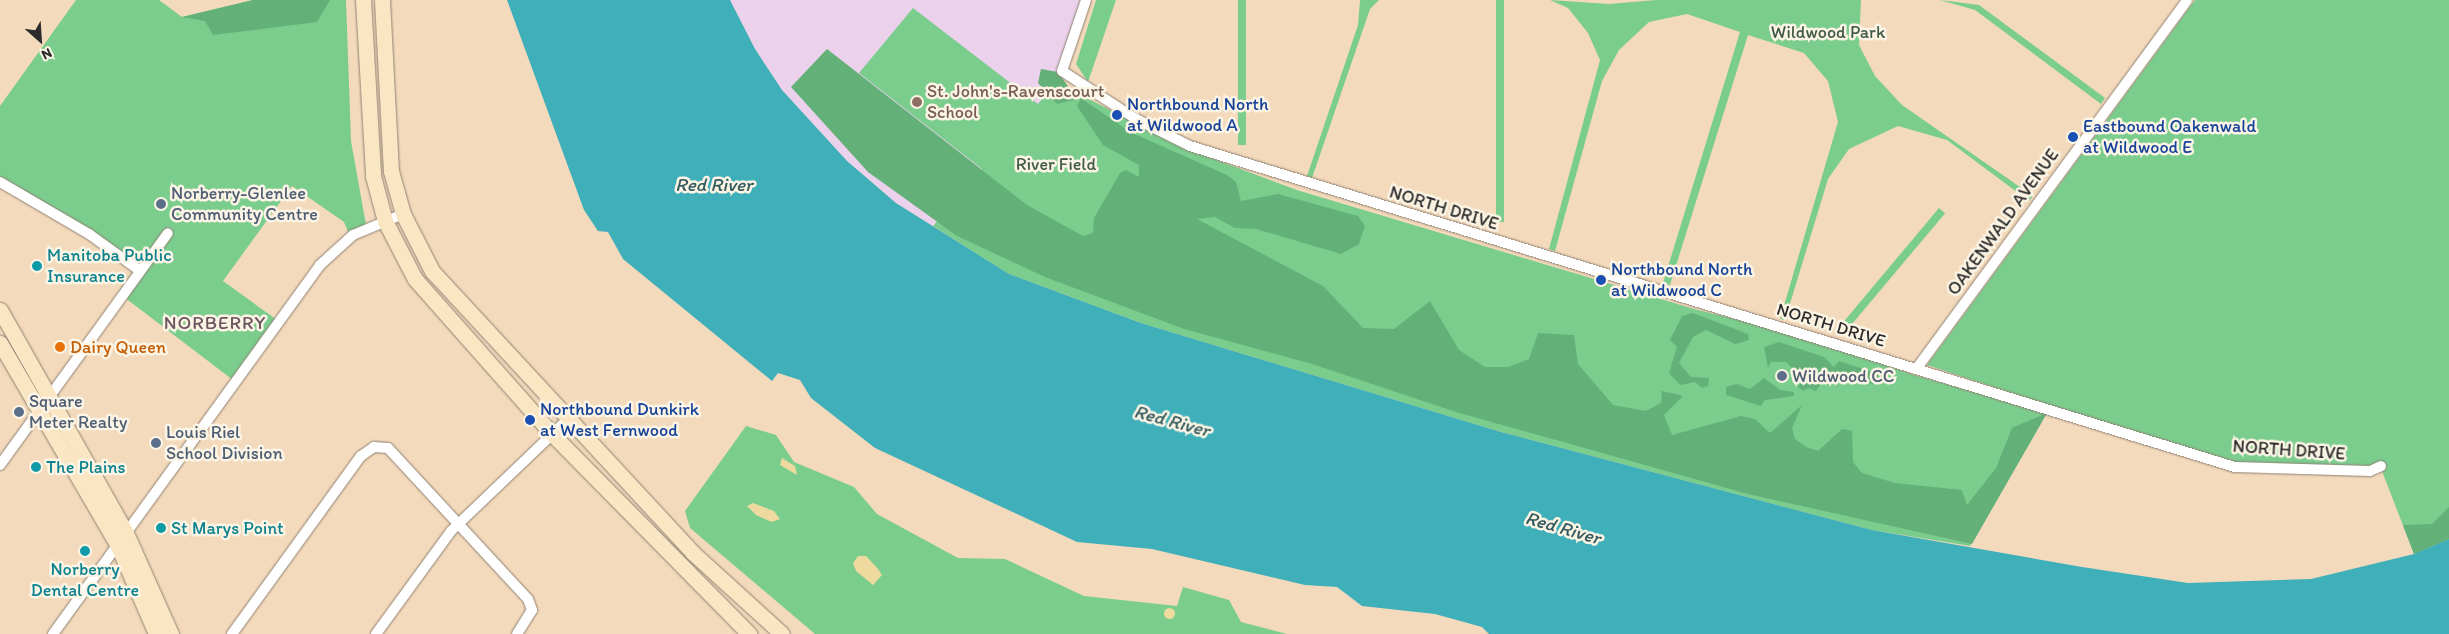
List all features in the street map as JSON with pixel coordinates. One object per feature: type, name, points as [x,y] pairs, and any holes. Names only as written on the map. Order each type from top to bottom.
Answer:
[{"type":"main road","points":[[363,0],[368,140],[385,221],[415,279],[438,309],[552,434],[749,634]]},
{"type":"main road","points":[[382,0],[391,171],[403,214],[432,270],[455,300],[566,421],[706,566],[782,634]]},
{"type":"main road","points":[[0,310],[126,533],[171,634]]},
{"type":"main road","points":[[0,343],[118,546],[156,634]]},
{"type":"street","name":"NORTH DRIVE","points":[[1086,0],[1062,71],[1136,119],[1248,167],[1917,368],[2235,467],[2370,471],[2380,466]]},
{"type":"street","name":"OAKENWALD AVENUE","points":[[1917,368],[2187,0]]},
{"type":"street","points":[[0,182],[89,234],[139,270]]},
{"type":"street","points":[[54,634],[320,265],[353,235],[403,214]]},
{"type":"street","points":[[0,465],[168,232]]},
{"type":"street","points":[[376,634],[457,525],[566,421]]},
{"type":"street","points":[[232,634],[360,456],[374,447],[388,448],[457,525],[528,599],[532,610],[517,634]]},
{"type":"shaded area","name":"St. John's-Ravenscourt School","points":[[730,0],[1091,0],[1068,71],[933,226],[896,203],[847,161],[782,90],[755,49]]},
{"type":"green space","name":"Norberry-Glenlee Community Centre","points":[[76,0],[159,0],[182,17],[253,0],[346,0],[351,141],[366,225],[349,234],[344,222],[292,186],[223,281],[277,320],[233,380],[124,297],[142,271],[0,179],[0,106]]},
{"type":"green space","points":[[253,0],[330,0],[317,22],[213,35],[205,21],[182,17]]},
{"type":"green space","points":[[1096,0],[1116,0],[1088,82],[1076,64]]},
{"type":"green space","points":[[1238,0],[1246,0],[1246,145],[1238,145]]},
{"type":"green space","points":[[1360,0],[1379,0],[1370,9],[1312,178],[1307,176],[1358,25]]},
{"type":"green space","points":[[1496,0],[1504,0],[1504,222],[1496,222]]},
{"type":"green space","name":"Wildwood Park","points":[[1550,0],[1609,4],[1656,0],[1861,0],[1859,45],[1875,76],[1902,105],[2033,196],[2029,201],[1947,140],[1898,126],[1849,149],[1828,179],[1785,320],[1780,319],[1838,122],[1828,81],[1804,53],[1748,35],[1670,285],[1663,283],[1740,32],[1687,14],[1649,22],[1619,50],[1602,81],[1555,251],[1549,249],[1600,60],[1588,33],[1568,8]]},
{"type":"green space","points":[[1940,0],[1979,5],[2105,98],[2101,104],[1975,10]]},
{"type":"green space","points":[[2195,0],[2449,0],[2449,539],[2414,554],[2380,466],[2370,471],[2235,467],[1927,365]]},
{"type":"green space","name":"River Field","points":[[913,8],[1038,104],[1056,82],[1182,147],[1297,190],[1694,309],[1795,334],[1911,374],[2047,413],[1970,546],[1872,530],[1501,432],[1141,323],[1009,274],[933,226],[982,169],[859,73]]},
{"type":"green space","points":[[827,49],[1027,205],[1083,236],[1093,233],[1094,218],[1120,173],[1126,170],[1139,177],[1139,165],[1103,145],[1077,106],[1081,98],[1130,132],[1227,175],[1236,182],[1241,201],[1278,194],[1358,216],[1365,226],[1359,244],[1341,254],[1256,229],[1235,228],[1215,217],[1197,219],[1323,286],[1363,328],[1394,329],[1430,301],[1459,350],[1485,367],[1508,367],[1529,359],[1538,333],[1574,335],[1578,364],[1613,405],[1646,411],[1661,403],[1662,391],[1683,396],[1664,415],[1672,435],[1741,416],[1755,419],[1770,433],[1802,405],[1792,428],[1795,439],[1806,447],[1818,451],[1842,429],[1852,431],[1853,462],[1862,473],[1895,483],[1962,490],[1967,505],[1996,468],[2012,428],[2047,413],[1972,544],[1748,494],[1456,412],[1312,364],[1184,329],[1045,277],[957,236],[868,172],[791,87]]},
{"type":"green space","points":[[1041,69],[1058,72],[1077,99],[1057,104],[1038,83]]},
{"type":"green space","points":[[1939,208],[1945,213],[1848,329],[1842,324]]},
{"type":"green space","points":[[1693,313],[1748,334],[1749,340],[1735,344],[1706,330],[1693,337],[1679,363],[1691,377],[1709,378],[1708,386],[1702,388],[1695,382],[1680,385],[1669,373],[1677,347],[1670,340],[1682,316]]},
{"type":"green space","points":[[1779,342],[1824,357],[1834,367],[1839,361],[1878,374],[1879,380],[1873,384],[1839,376],[1821,383],[1816,391],[1808,388],[1803,391],[1798,387],[1805,373],[1796,372],[1786,362],[1771,362],[1768,368],[1764,347]]},
{"type":"green space","points":[[1764,378],[1780,390],[1794,392],[1794,396],[1765,400],[1761,406],[1726,395],[1726,387],[1737,384],[1750,389]]},
{"type":"green space","points":[[746,426],[776,435],[794,462],[854,487],[877,514],[958,558],[1005,559],[1084,596],[1177,606],[1183,587],[1229,600],[1241,622],[1287,634],[815,634],[690,528],[685,511]]},
{"type":"green space","points":[[2449,507],[2449,539],[2414,554],[2403,525],[2432,524]]},
{"type":"sand","points":[[782,458],[795,466],[797,475],[780,465]]},
{"type":"sand","points":[[753,503],[774,511],[780,519],[772,522],[756,515],[747,506]]},
{"type":"sand","points":[[858,556],[866,556],[882,575],[873,585],[856,571],[853,563]]},
{"type":"sand","points":[[1169,607],[1175,613],[1169,619],[1163,613]]},
{"type":"water","name":"Red River","points":[[507,0],[730,0],[755,49],[782,90],[847,161],[896,203],[1009,274],[1141,323],[1501,432],[1872,530],[2082,567],[2188,583],[2311,579],[2414,554],[2449,539],[2449,634],[1489,634],[1482,627],[1435,614],[1362,606],[1337,587],[1305,585],[1152,549],[1077,542],[875,448],[811,398],[800,380],[778,373],[772,381],[623,259],[608,232],[598,231],[584,210]]},
{"type":"place","name":"St. John's-Ravenscourt School","points":[[917,102]]},
{"type":"place","name":"Northbound North at Wildwood A","points":[[1117,115]]},
{"type":"place","name":"Eastbound Oakenwald at Wildwood E","points":[[2073,137]]},
{"type":"place","name":"Norberry-Glenlee Community Centre","points":[[161,204]]},
{"type":"place","name":"Manitoba Public Insurance","points":[[37,266]]},
{"type":"place","name":"Northbound North at Wildwood C","points":[[1601,280]]},
{"type":"place","name":"Dairy Queen","points":[[60,347]]},
{"type":"place","name":"Wildwood CC","points":[[1782,376]]},
{"type":"place","name":"Square Meter Realty","points":[[19,412]]},
{"type":"place","name":"Northbound Dunkirk at West Fernwood","points":[[530,420]]},
{"type":"place","name":"Louis Riel School Division","points":[[156,443]]},
{"type":"place","name":"The Plains","points":[[36,467]]},
{"type":"place","name":"St Marys Point","points":[[161,528]]},
{"type":"place","name":"Norberry Dental Centre","points":[[85,551]]},
{"type":"district","name":"NORBERRY","points":[[215,323]]}]
